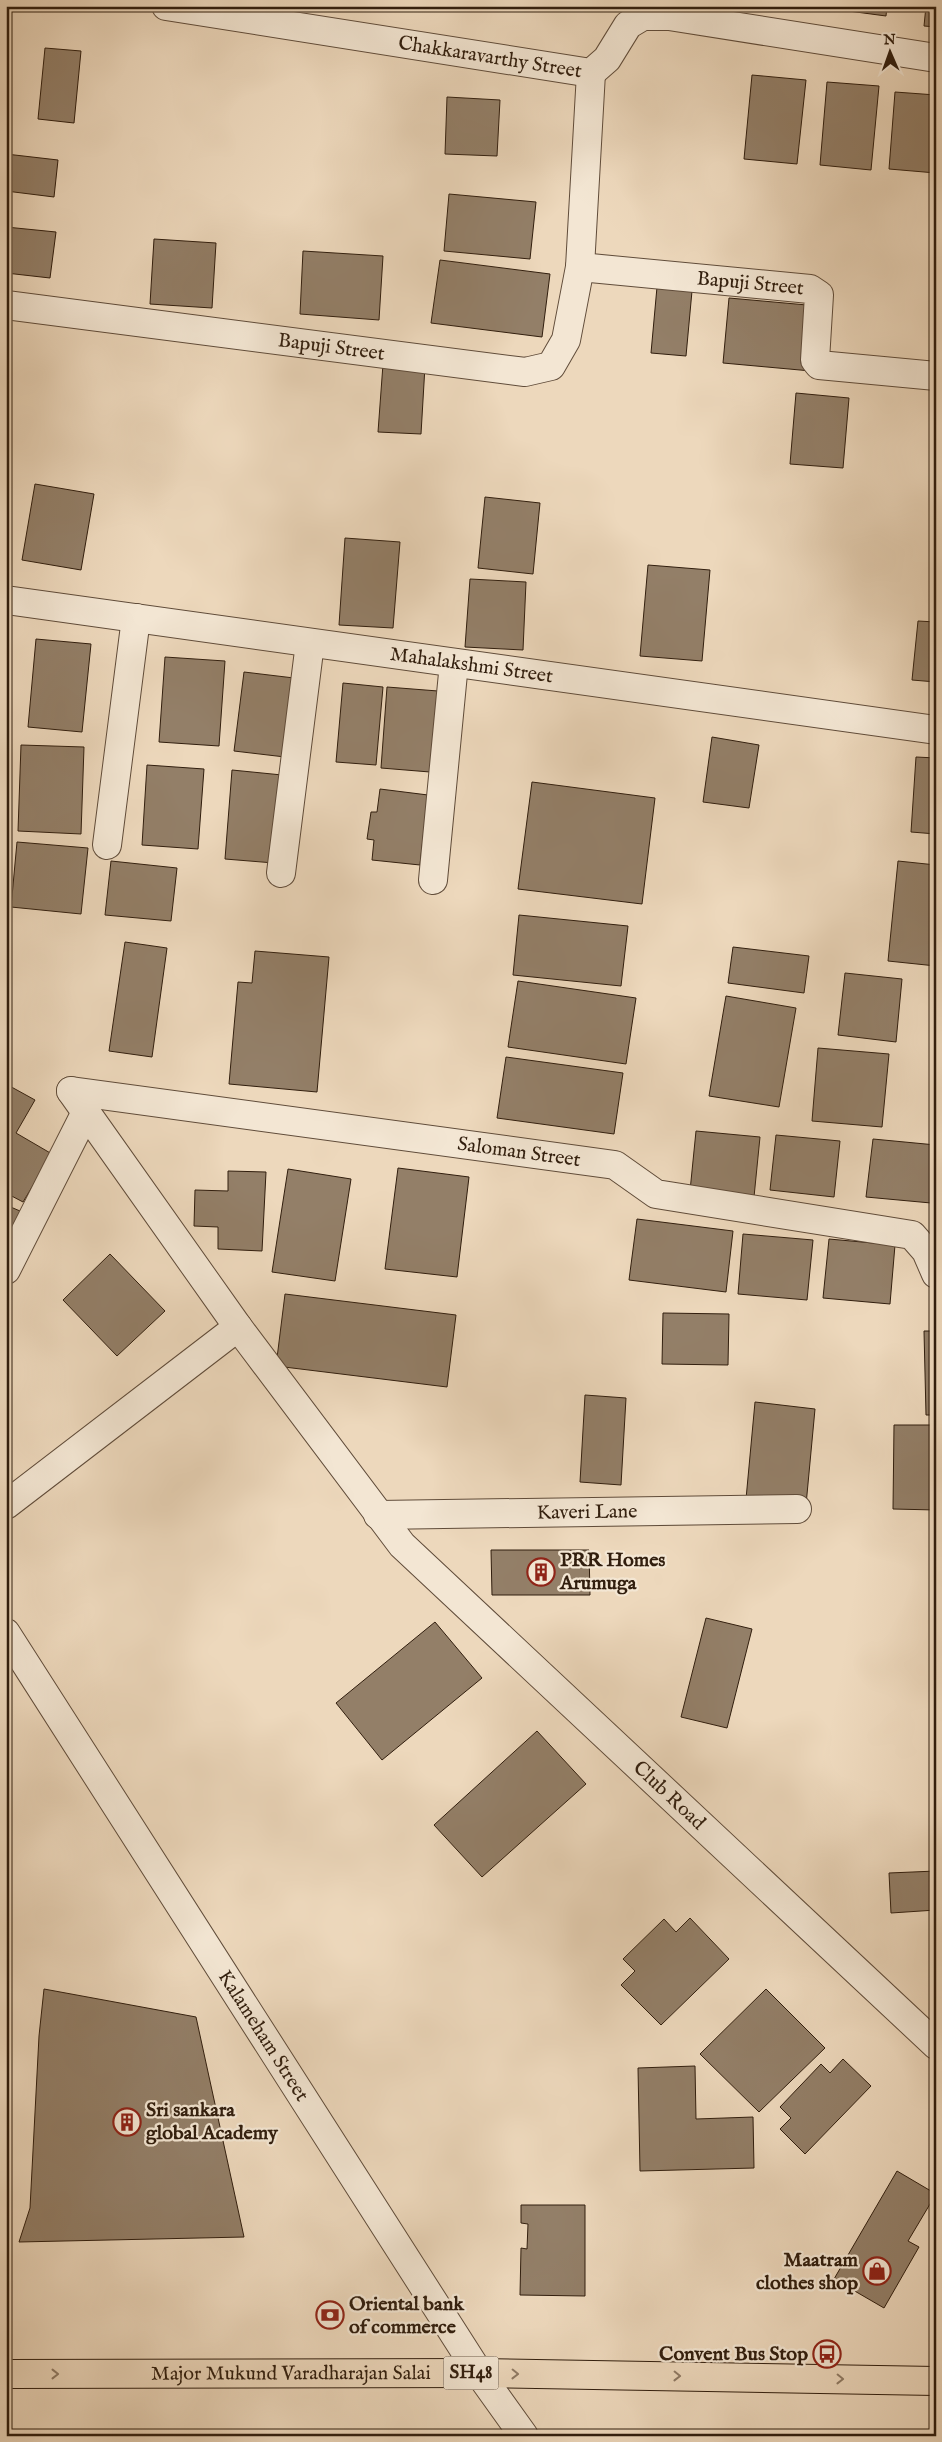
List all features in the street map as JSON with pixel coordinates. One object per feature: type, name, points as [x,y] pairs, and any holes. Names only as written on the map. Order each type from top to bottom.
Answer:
[{"type":"main road","name":"Major Mukund Varadharajan Salai","points":[[6,2374],[479,2373],[936,2381]]},
{"type":"street","name":"Chakkaravarthy Street","points":[[166,6],[590,73],[607,59],[628,25],[644,11],[936,58]]},
{"type":"street","name":"Bapuji Street","points":[[6,305],[525,372],[552,366],[566,340],[580,267],[590,73]]},
{"type":"street","name":"Bapuji Street","points":[[580,267],[810,289],[819,295],[815,360],[819,365],[936,376]]},
{"type":"street","name":"Mahalakshmi Street","points":[[6,600],[936,730]]},
{"type":"street","points":[[107,845],[136,618]]},
{"type":"street","points":[[281,873],[310,643]]},
{"type":"street","points":[[433,880],[454,663]]},
{"type":"street","points":[[6,1270],[79,1101]]},
{"type":"street","name":"Saloman Street","points":[[79,1101],[615,1165],[656,1194],[912,1235],[926,1251],[936,1274]]},
{"type":"street","name":"Club Road","points":[[79,1101],[238,1327],[402,1545],[935,2040]]},
{"type":"street","points":[[6,1505],[238,1327]]},
{"type":"street","name":"Kaveri Lane","points":[[378,1515],[797,1509]]},
{"type":"street","name":"Kalameham Street","points":[[6,1633],[479,2373],[524,2436]]},
{"type":"building","points":[[826,6],[887,6],[886,16],[826,8]]},
{"type":"building","points":[[926,6],[936,6],[936,27],[924,26]]},
{"type":"building","points":[[45,48],[81,51],[74,123],[38,119]]},
{"type":"building","points":[[752,75],[806,80],[797,164],[744,159]]},
{"type":"building","points":[[827,82],[879,86],[871,170],[820,165]]},
{"type":"building","points":[[895,92],[936,95],[936,173],[889,169]]},
{"type":"building","points":[[447,97],[500,100],[497,156],[445,154]]},
{"type":"building","points":[[6,154],[58,160],[54,197],[6,191]]},
{"type":"building","points":[[449,194],[536,202],[530,259],[444,251]]},
{"type":"building","points":[[6,227],[56,232],[50,278],[6,273]]},
{"type":"building","points":[[154,239],[216,243],[212,308],[150,304]]},
{"type":"building","points":[[303,251],[383,256],[379,320],[300,314]]},
{"type":"building","points":[[440,260],[550,274],[542,337],[431,323]]},
{"type":"building","points":[[657,287],[692,291],[686,356],[651,353]]},
{"type":"building","points":[[729,298],[818,306],[811,371],[723,363]]},
{"type":"building","points":[[383,364],[425,366],[421,434],[378,432]]},
{"type":"building","points":[[796,393],[849,398],[843,468],[790,464]]},
{"type":"building","points":[[35,484],[94,494],[81,570],[22,560]]},
{"type":"building","points":[[485,497],[540,503],[533,574],[478,568]]},
{"type":"building","points":[[345,538],[400,542],[393,628],[339,625]]},
{"type":"building","points":[[648,565],[710,570],[702,661],[640,656]]},
{"type":"building","points":[[470,579],[526,582],[523,650],[465,647]]},
{"type":"building","points":[[918,621],[936,622],[936,682],[912,680]]},
{"type":"building","points":[[36,639],[91,644],[82,732],[28,727]]},
{"type":"building","points":[[165,657],[225,661],[219,746],[159,742]]},
{"type":"building","points":[[244,672],[294,678],[285,757],[234,751]]},
{"type":"building","points":[[343,683],[383,687],[376,765],[336,762]]},
{"type":"building","points":[[387,687],[438,691],[430,772],[381,768]]},
{"type":"building","points":[[712,737],[759,745],[749,808],[703,802]]},
{"type":"building","points":[[21,745],[84,747],[81,834],[18,831]]},
{"type":"building","points":[[916,757],[936,758],[936,834],[911,832]]},
{"type":"building","points":[[147,765],[204,769],[198,849],[142,845]]},
{"type":"building","points":[[232,770],[282,775],[274,863],[225,859]]},
{"type":"building","points":[[532,782],[655,798],[642,904],[518,889]]},
{"type":"building","points":[[380,789],[428,795],[420,865],[372,860],[374,840],[367,839],[371,812],[377,812]]},
{"type":"building","points":[[17,842],[88,848],[81,914],[11,907]]},
{"type":"building","points":[[111,861],[177,868],[171,921],[105,915]]},
{"type":"building","points":[[898,861],[936,865],[936,966],[888,961]]},
{"type":"building","points":[[519,915],[628,926],[621,986],[513,975]]},
{"type":"building","points":[[125,942],[167,948],[152,1057],[109,1051]]},
{"type":"building","points":[[733,947],[809,956],[804,993],[728,983]]},
{"type":"building","points":[[255,951],[329,957],[317,1092],[229,1084],[238,982],[252,983]]},
{"type":"building","points":[[845,973],[902,979],[896,1042],[838,1035]]},
{"type":"building","points":[[518,981],[636,998],[626,1064],[508,1047]]},
{"type":"building","points":[[726,996],[796,1008],[779,1107],[709,1096]]},
{"type":"building","points":[[818,1048],[889,1054],[882,1127],[812,1121]]},
{"type":"building","points":[[506,1057],[623,1073],[614,1134],[497,1118]]},
{"type":"building","points":[[6,1084],[35,1100],[16,1133],[52,1154],[23,1202],[6,1193]]},
{"type":"building","points":[[696,1131],[760,1137],[754,1197],[690,1191]]},
{"type":"building","points":[[776,1135],[840,1141],[834,1197],[770,1190]]},
{"type":"building","points":[[873,1139],[936,1145],[931,1203],[866,1197]]},
{"type":"building","points":[[398,1168],[469,1177],[457,1277],[385,1269]]},
{"type":"building","points":[[288,1169],[351,1179],[335,1281],[272,1272]]},
{"type":"building","points":[[228,1171],[266,1172],[262,1251],[218,1249],[218,1227],[194,1226],[195,1190],[228,1191]]},
{"type":"building","points":[[6,1205],[20,1211],[6,1243]]},
{"type":"building","points":[[637,1219],[733,1231],[726,1292],[629,1280]]},
{"type":"building","points":[[743,1234],[813,1240],[807,1300],[738,1294]]},
{"type":"building","points":[[829,1239],[895,1245],[890,1304],[823,1298]]},
{"type":"building","points":[[110,1254],[165,1311],[117,1356],[63,1300]]},
{"type":"building","points":[[285,1294],[456,1315],[447,1387],[276,1366]]},
{"type":"building","points":[[663,1313],[729,1314],[728,1365],[662,1364]]},
{"type":"building","points":[[924,1331],[936,1331],[936,1415],[926,1415]]},
{"type":"building","points":[[585,1395],[626,1398],[621,1485],[580,1482]]},
{"type":"building","points":[[755,1402],[815,1409],[806,1505],[746,1499]]},
{"type":"building","points":[[894,1425],[936,1425],[936,1510],[893,1509]]},
{"type":"building","name":"PRR Homes Arumuga","points":[[491,1550],[589,1550],[590,1595],[492,1595]]},
{"type":"building","points":[[706,1618],[752,1629],[727,1728],[681,1717]]},
{"type":"building","points":[[435,1622],[482,1678],[382,1760],[336,1703]]},
{"type":"building","points":[[537,1731],[586,1784],[482,1877],[434,1825]]},
{"type":"building","points":[[936,1871],[936,1910],[891,1913],[889,1873]]},
{"type":"building","points":[[690,1918],[729,1959],[661,2025],[621,1985],[635,1971],[623,1959],[664,1919],[676,1932]]},
{"type":"building","name":"Sri sankara global Academy","points":[[44,1989],[196,2017],[244,2237],[19,2242],[30,2208],[39,2036]]},
{"type":"building","points":[[766,1989],[825,2048],[759,2112],[700,2054]]},
{"type":"building","points":[[843,2059],[871,2086],[805,2154],[780,2129],[791,2118],[780,2107],[821,2064],[830,2073]]},
{"type":"building","points":[[695,2066],[696,2119],[753,2117],[754,2168],[640,2171],[638,2068]]},
{"type":"building","points":[[897,2171],[936,2194],[908,2241],[919,2247],[884,2308],[834,2279]]},
{"type":"building","points":[[521,2205],[585,2205],[585,2296],[520,2295],[521,2248],[527,2249],[528,2224],[521,2223]]},
{"type":"place","name":"PRR Homes Arumuga","points":[[541,1572]]},
{"type":"place","name":"Sri sankara global Academy","points":[[127,2122]]},
{"type":"place","name":"Maatram clothes shop","points":[[877,2271]]},
{"type":"place","name":"Oriental bank of commerce","points":[[330,2315]]},
{"type":"place","name":"Convent Bus Stop","points":[[827,2354]]}]
